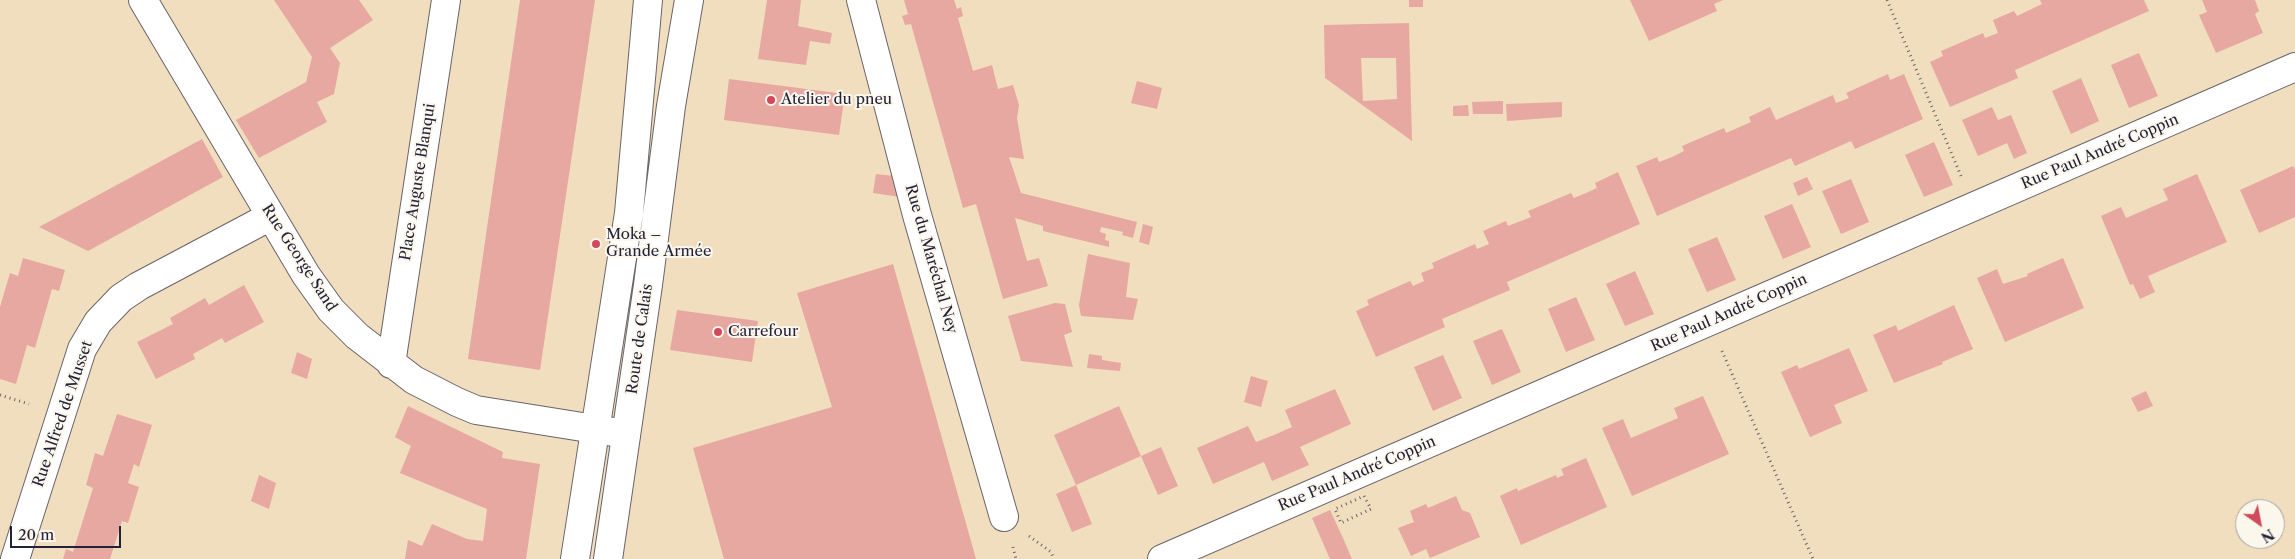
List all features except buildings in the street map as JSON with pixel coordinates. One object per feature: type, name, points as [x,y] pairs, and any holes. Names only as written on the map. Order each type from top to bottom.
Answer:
[{"type":"street","name":"Rue George Sand","points":[[143,0],[306,275],[331,310],[350,330],[391,364],[438,393],[476,410],[626,434]]},
{"type":"street","name":"Place Auguste Blanqui","points":[[391,364],[446,0]]},
{"type":"street","name":"Route de Calais","points":[[574,559],[629,213],[648,0]]},
{"type":"street","name":"Route de Calais","points":[[608,559],[671,106],[688,0]]},
{"type":"street","name":"Rue du Maréchal Ney","points":[[861,0],[920,224],[1004,518]]},
{"type":"street","name":"Rue Paul André Coppin","points":[[1162,559],[2295,67]]},
{"type":"street","name":"Rue Alfred de Musset","points":[[15,559],[82,349],[98,322],[122,298],[139,286],[271,216]]},
{"type":"path","points":[[1887,0],[1974,206]]},
{"type":"path","points":[[1710,321],[1813,559]]},
{"type":"place","name":"Atelier du pneu","points":[[771,100]]},
{"type":"place","name":"Moka – Grande Armée","points":[[596,244]]},
{"type":"place","name":"Carrefour","points":[[718,332]]}]
